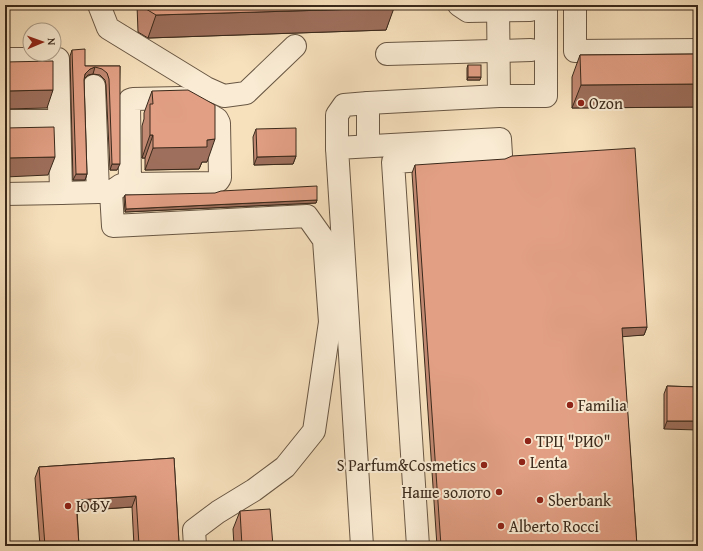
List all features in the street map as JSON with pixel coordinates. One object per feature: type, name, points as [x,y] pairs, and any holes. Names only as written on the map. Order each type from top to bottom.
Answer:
[{"type":"lane","points":[[99,5],[108,28],[206,88],[224,96],[246,93],[295,46]]},
{"type":"lane","points":[[362,546],[337,148],[337,115],[344,105],[499,96],[546,96],[538,8],[498,8],[468,11],[459,5]]},
{"type":"lane","points":[[575,5],[575,51],[698,50]]},
{"type":"lane","points":[[498,8],[499,96]]},
{"type":"lane","points":[[387,54],[531,50]]},
{"type":"lane","points":[[5,59],[58,60],[60,193]]},
{"type":"lane","points":[[94,86],[113,190],[113,226],[307,216],[324,240],[330,322],[314,431],[285,467],[254,490],[218,512],[194,530],[195,546]]},
{"type":"lane","points":[[5,194],[60,193],[113,190],[214,183],[220,178],[219,123],[217,118],[215,116],[203,116],[185,100],[178,98],[130,100],[113,190]]},
{"type":"lane","points":[[368,103],[368,146]]},
{"type":"lane","points":[[5,121],[59,121]]},
{"type":"lane","points":[[337,148],[500,139],[501,155],[393,162],[418,546]]},
{"type":"building","points":[[146,5],[394,5],[394,8],[156,15],[146,9]]},
{"type":"building","points":[[85,49],[85,66],[120,66],[120,164],[112,164],[109,79],[107,73],[102,69],[95,67],[90,69],[85,74],[84,80],[87,174],[76,174],[72,50]]},
{"type":"building","points":[[698,54],[698,84],[581,85],[580,55]]},
{"type":"building","points":[[5,62],[53,62],[53,90],[5,91]]},
{"type":"building","points":[[468,65],[481,65],[481,77],[468,77]]},
{"type":"building","points":[[188,90],[215,105],[215,139],[207,140],[207,147],[153,148],[153,135],[150,135],[150,104],[153,104],[152,91]]},
{"type":"building","points":[[54,127],[55,157],[5,158],[5,128]]},
{"type":"building","points":[[296,128],[296,156],[257,157],[256,129]]},
{"type":"building","name":"ТРЦ \"РИО\"","points":[[635,148],[647,327],[622,328],[637,546],[441,546],[415,165],[505,159],[512,156]]},
{"type":"building","points":[[317,186],[317,200],[126,209],[125,195],[215,193],[221,191]]},
{"type":"building","points":[[667,386],[698,387],[698,421],[667,421]]},
{"type":"building","points":[[174,458],[179,543],[139,545],[136,496],[76,500],[79,546],[45,546],[39,467]]},
{"type":"building","points":[[270,509],[273,546],[242,546],[240,511]]},
{"type":"place","name":"Ozon","points":[[581,103]]},
{"type":"place","name":"Familia","points":[[570,405]]},
{"type":"place","name":"ТРЦ \"РИО\"","points":[[528,441]]},
{"type":"place","name":"Lenta","points":[[522,462]]},
{"type":"place","name":"S Parfum&Cosmetics","points":[[484,465]]},
{"type":"place","name":"Наше золото","points":[[499,492]]},
{"type":"place","name":"Sberbank","points":[[540,500]]},
{"type":"place","name":"ЮФУ","points":[[68,506]]},
{"type":"place","name":"Alberto Rocci","points":[[501,526]]}]
